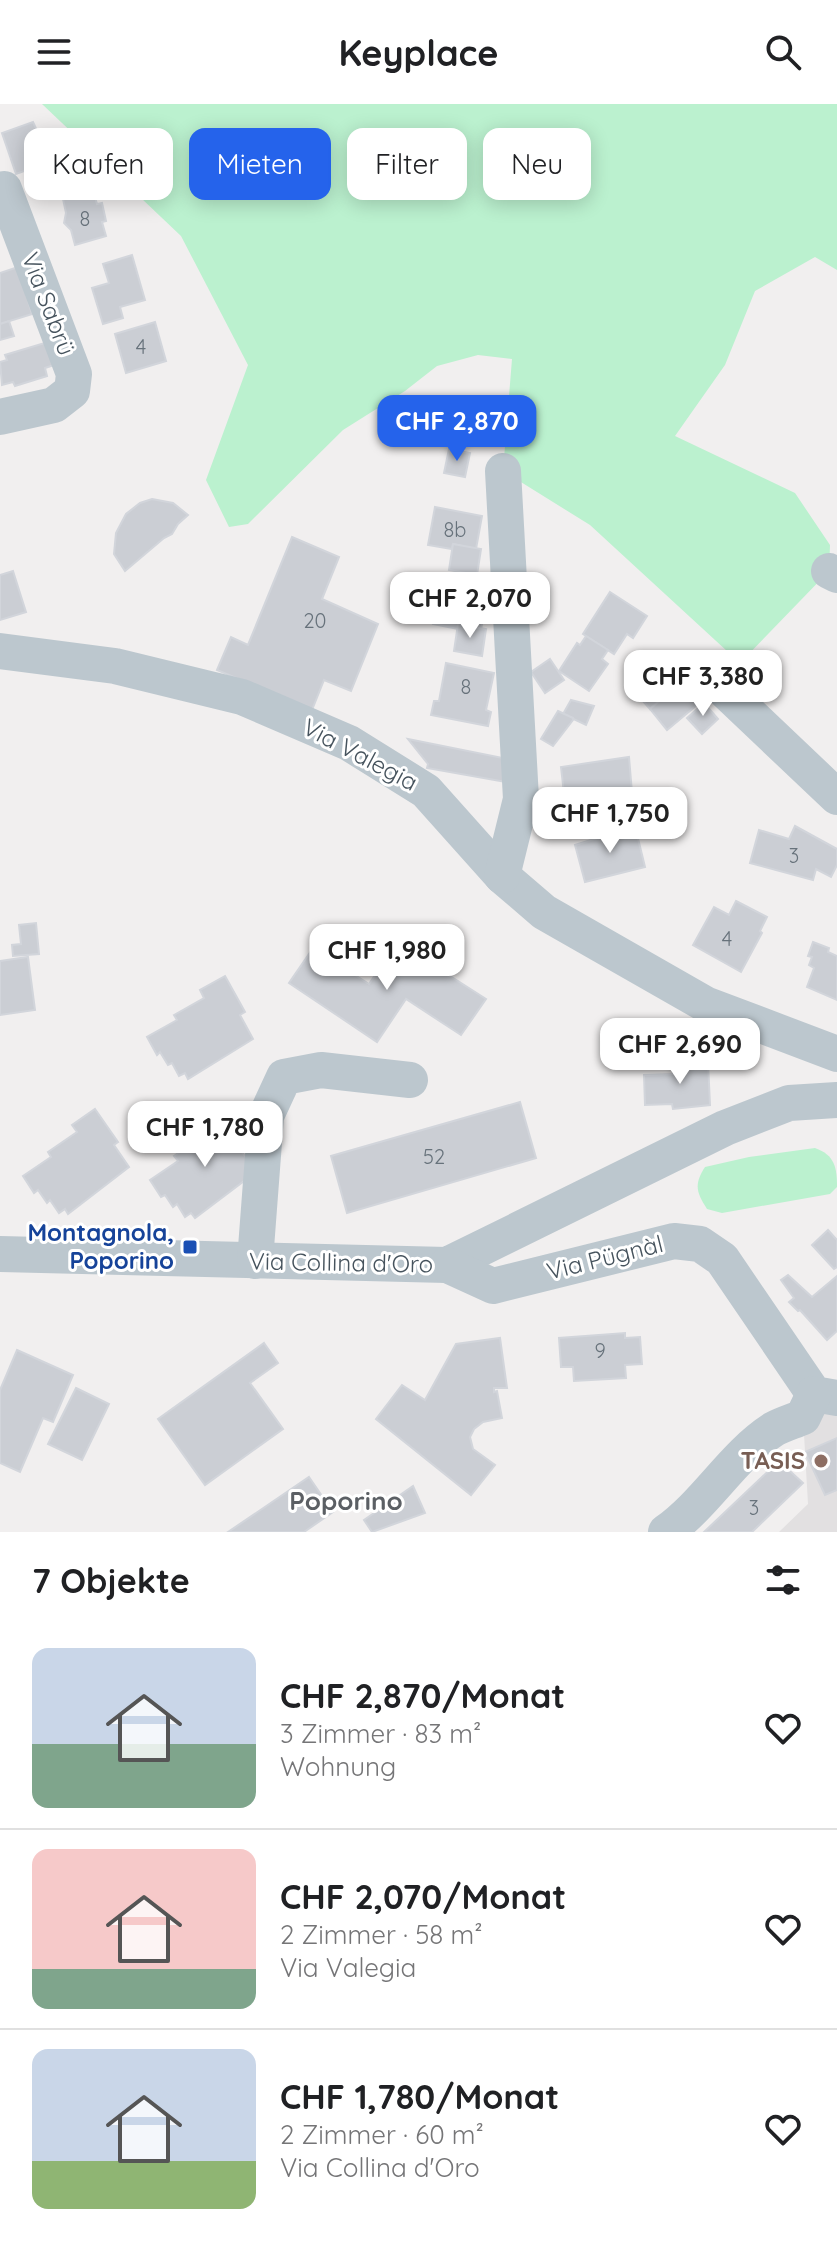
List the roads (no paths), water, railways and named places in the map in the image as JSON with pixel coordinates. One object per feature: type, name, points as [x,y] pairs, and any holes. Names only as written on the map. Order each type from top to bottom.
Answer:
[{"type":"street","name":"Via Sabrü","points":[[0,417],[54,405],[72,391],[74,374],[4,189]]},
{"type":"street","points":[[502,876],[521,799],[503,471]]},
{"type":"street","name":"Via Valegia","points":[[0,651],[115,666],[242,697],[349,743],[426,791],[502,876],[544,912],[705,1004],[837,1054]]},
{"type":"street","points":[[721,687],[837,797]]},
{"type":"street","points":[[255,1261],[266,1116],[284,1077],[321,1070],[410,1080]]},
{"type":"street","name":"Via Collina d'Oro","points":[[0,1254],[447,1265],[725,1128],[789,1103],[837,1100]]},
{"type":"street","name":"Via Pügnàl","points":[[447,1265],[493,1286],[674,1241],[700,1244],[722,1259],[825,1396]]},
{"type":"street","points":[[666,1532],[744,1453],[775,1428],[803,1417],[825,1396]]},
{"type":"place","name":"Montagnola, Poporino","points":[[190,1247]]},
{"type":"place","name":"TASIS","points":[[821,1461]]},
{"type":"district","name":"Poporino","points":[[346,1501]]}]
